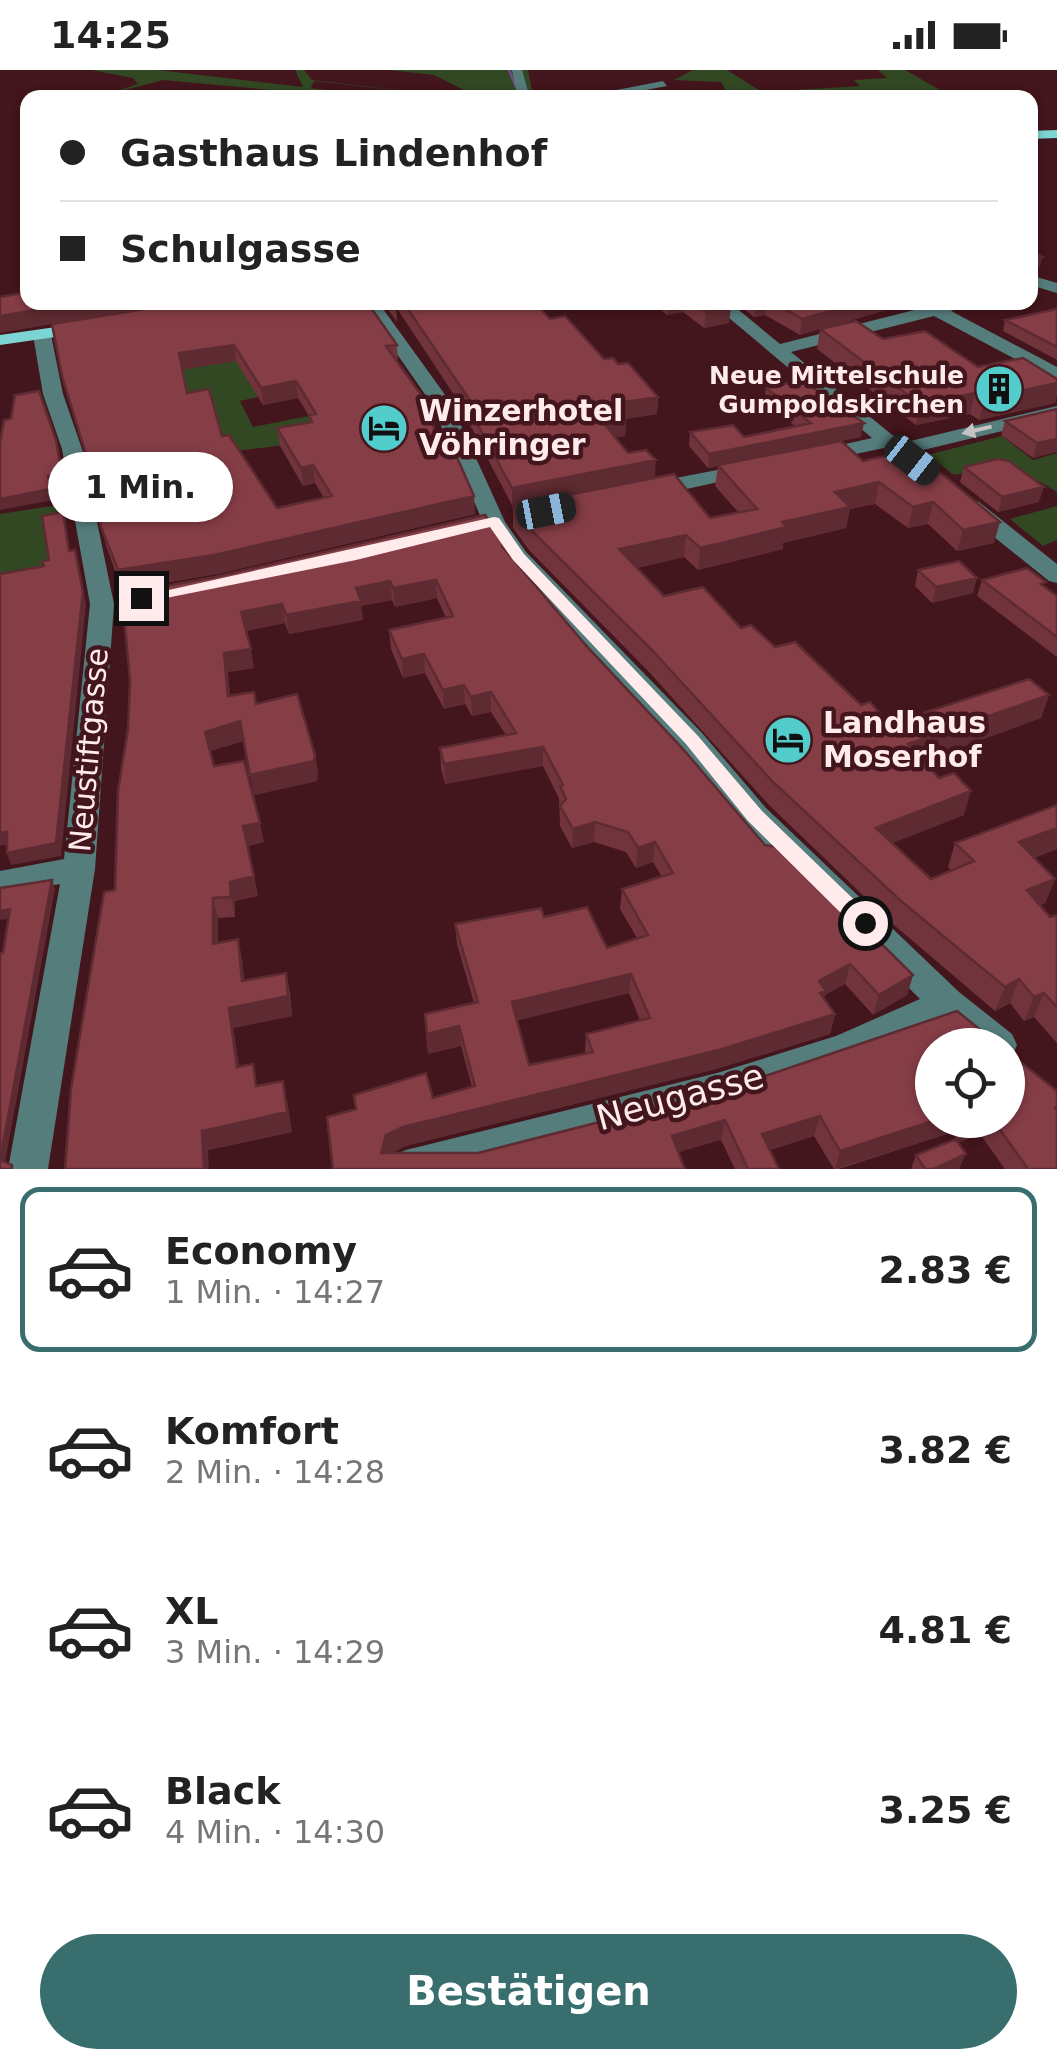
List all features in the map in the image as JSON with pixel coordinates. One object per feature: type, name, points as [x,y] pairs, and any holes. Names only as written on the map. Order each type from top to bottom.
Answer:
[{"type":"main road","points":[[0,340],[94,326]]},
{"type":"street","points":[[627,90],[663,84]]},
{"type":"street","points":[[374,310],[441,403],[492,522],[518,557],[692,740],[755,816],[947,1004],[977,1028]]},
{"type":"street","points":[[728,310],[927,472]]},
{"type":"street","points":[[779,350],[941,310]]},
{"type":"street","points":[[938,311],[1057,375]]},
{"type":"street","name":"Neustiftgasse","points":[[28,1169],[79,869],[112,603],[72,450],[53,394],[42,335]]},
{"type":"street","points":[[624,495],[1057,412]]},
{"type":"street","points":[[956,495],[1057,576]]},
{"type":"street","points":[[0,882],[79,869]]},
{"type":"street","name":"Neugasse","points":[[406,1169],[717,1090],[843,1050],[947,1004]]},
{"type":"green space","points":[[91,70],[158,70],[303,87],[295,70],[304,70],[312,80],[396,90],[314,81],[311,88],[328,90],[271,90],[163,80],[120,90],[138,84],[133,78]]},
{"type":"green space","points":[[389,70],[528,70],[532,90],[464,90],[434,75]]},
{"type":"green space","points":[[693,70],[727,70],[759,90],[725,90],[721,82],[674,80]]},
{"type":"green space","points":[[878,70],[905,70],[940,90],[795,90],[860,86],[854,80],[887,78]]},
{"type":"green space","points":[[244,360],[251,385],[307,374],[299,388],[240,401],[253,427],[309,416],[314,424],[285,445],[235,451],[118,430],[217,413],[214,406],[183,405],[153,368]]},
{"type":"green space","points":[[1002,436],[1033,460],[1057,453],[1057,492],[1039,481],[1027,485],[998,466],[954,475],[927,455]]},
{"type":"green space","points":[[64,504],[66,523],[46,528],[51,565],[0,586],[0,514]]},
{"type":"green space","points":[[1057,506],[1057,540],[1043,546],[1010,519]]},
{"type":"building","points":[[20,293],[20,310],[35,310],[0,316],[0,297]]},
{"type":"building","points":[[1057,309],[1057,347],[1005,320]]},
{"type":"building","points":[[139,310],[373,310],[397,345],[386,346],[422,396],[438,439],[448,456],[456,455],[474,496],[214,555],[118,570],[101,527],[88,461],[62,376],[52,324]],"holes":[[[234,345],[261,388],[296,381],[316,414],[309,415],[312,422],[277,428],[301,468],[313,465],[332,496],[277,508],[229,435],[222,436],[209,389],[187,393],[179,353]]]},
{"type":"building","points":[[408,310],[542,310],[550,319],[565,316],[604,359],[628,363],[658,397],[618,403],[626,418],[603,422],[628,453],[646,450],[656,460],[512,488],[466,403],[471,402]]},
{"type":"building","points":[[787,310],[833,310],[802,319]]},
{"type":"building","points":[[856,321],[883,339],[925,331],[978,367],[1023,358],[1057,379],[1057,383],[985,399],[975,393],[920,404],[820,329]]},
{"type":"building","points":[[802,380],[864,423],[709,454],[690,432],[733,425],[744,437],[811,423],[766,388]]},
{"type":"building","points":[[39,391],[56,440],[62,474],[48,476],[50,489],[0,499],[4,420],[11,419],[15,395]]},
{"type":"building","points":[[1057,409],[1057,439],[1037,443],[1005,421]]},
{"type":"building","points":[[841,441],[863,461],[910,450],[1000,522],[963,530],[933,502],[913,507],[879,482],[835,492],[850,507],[782,522],[786,527],[700,548],[686,535],[619,549],[664,596],[703,587],[741,628],[751,625],[775,647],[795,642],[861,705],[870,702],[889,724],[1029,679],[1049,695],[908,744],[939,778],[954,773],[971,791],[876,828],[931,879],[974,861],[955,843],[1057,805],[1057,828],[1019,842],[1055,879],[1027,890],[1050,917],[1057,915],[1057,1007],[1044,993],[1034,997],[1019,979],[1005,987],[901,901],[773,782],[652,650],[529,528],[513,506],[674,474],[710,518],[757,509],[718,465]]},
{"type":"building","points":[[997,459],[1009,461],[1044,487],[1002,497],[964,467]]},
{"type":"building","points":[[63,512],[69,551],[75,550],[83,592],[56,843],[7,853],[7,832],[0,833],[0,574],[44,566],[42,561],[49,560],[42,516]]},
{"type":"building","points":[[485,515],[505,543],[502,546],[589,649],[683,749],[765,845],[777,847],[806,869],[913,975],[879,995],[850,964],[819,981],[826,991],[820,993],[835,1014],[719,1050],[403,1127],[386,1135],[381,1153],[478,1153],[721,1091],[957,1011],[978,1028],[915,1028],[915,1127],[840,1151],[820,1116],[762,1134],[779,1169],[748,1169],[725,1120],[672,1136],[685,1169],[333,1169],[327,1117],[356,1109],[354,1095],[426,1073],[433,1098],[475,1086],[459,1026],[427,1034],[425,1014],[478,1002],[455,924],[541,908],[544,917],[587,907],[607,948],[648,935],[622,889],[673,873],[655,842],[638,848],[628,832],[595,822],[573,829],[560,806],[566,799],[560,786],[563,785],[543,747],[444,764],[440,748],[516,733],[491,692],[471,697],[464,685],[443,690],[424,654],[402,659],[389,630],[453,616],[436,580],[393,588],[390,581],[356,588],[361,601],[286,615],[282,604],[241,612],[251,649],[224,653],[228,696],[254,692],[256,704],[297,694],[314,761],[250,775],[240,721],[205,732],[214,766],[244,761],[260,823],[243,826],[254,876],[230,882],[231,897],[213,898],[213,944],[238,939],[242,981],[286,973],[288,996],[229,1008],[237,1067],[253,1064],[256,1086],[283,1081],[287,1112],[202,1131],[204,1169],[65,1169],[71,1089],[104,892],[115,890],[118,791],[128,729],[130,680],[122,594],[215,577]],"holes":[[[631,974],[650,1018],[586,1034],[593,1052],[529,1065],[512,1002]]]},
{"type":"building","points":[[959,561],[977,578],[936,587],[918,570]]},
{"type":"building","points":[[1027,568],[1057,596],[1057,637],[982,580]]},
{"type":"building","points":[[52,880],[0,1160],[0,953],[10,909],[0,911],[0,888]]},
{"type":"building","points":[[1025,1066],[1057,1091],[1057,1169],[1028,1169],[1006,1138],[1025,1138]]},
{"type":"building","points":[[956,1139],[966,1154],[934,1169],[925,1169],[916,1155]]},
{"type":"building","points":[[0,1160],[12,1165],[12,1169],[0,1169]]},
{"type":"waterway","points":[[509,70],[516,87]]},
{"type":"place","name":"Neue Mittelschule Gumpoldskirchen","points":[[999,389]]},
{"type":"place","name":"Winzerhotel Vöhringer","points":[[384,428]]},
{"type":"place","name":"Landhaus Moserhof","points":[[788,740]]},
{"type":"route","points":[[141,598],[356,556],[494,522],[518,557],[692,740],[755,816],[865,923]]}]
